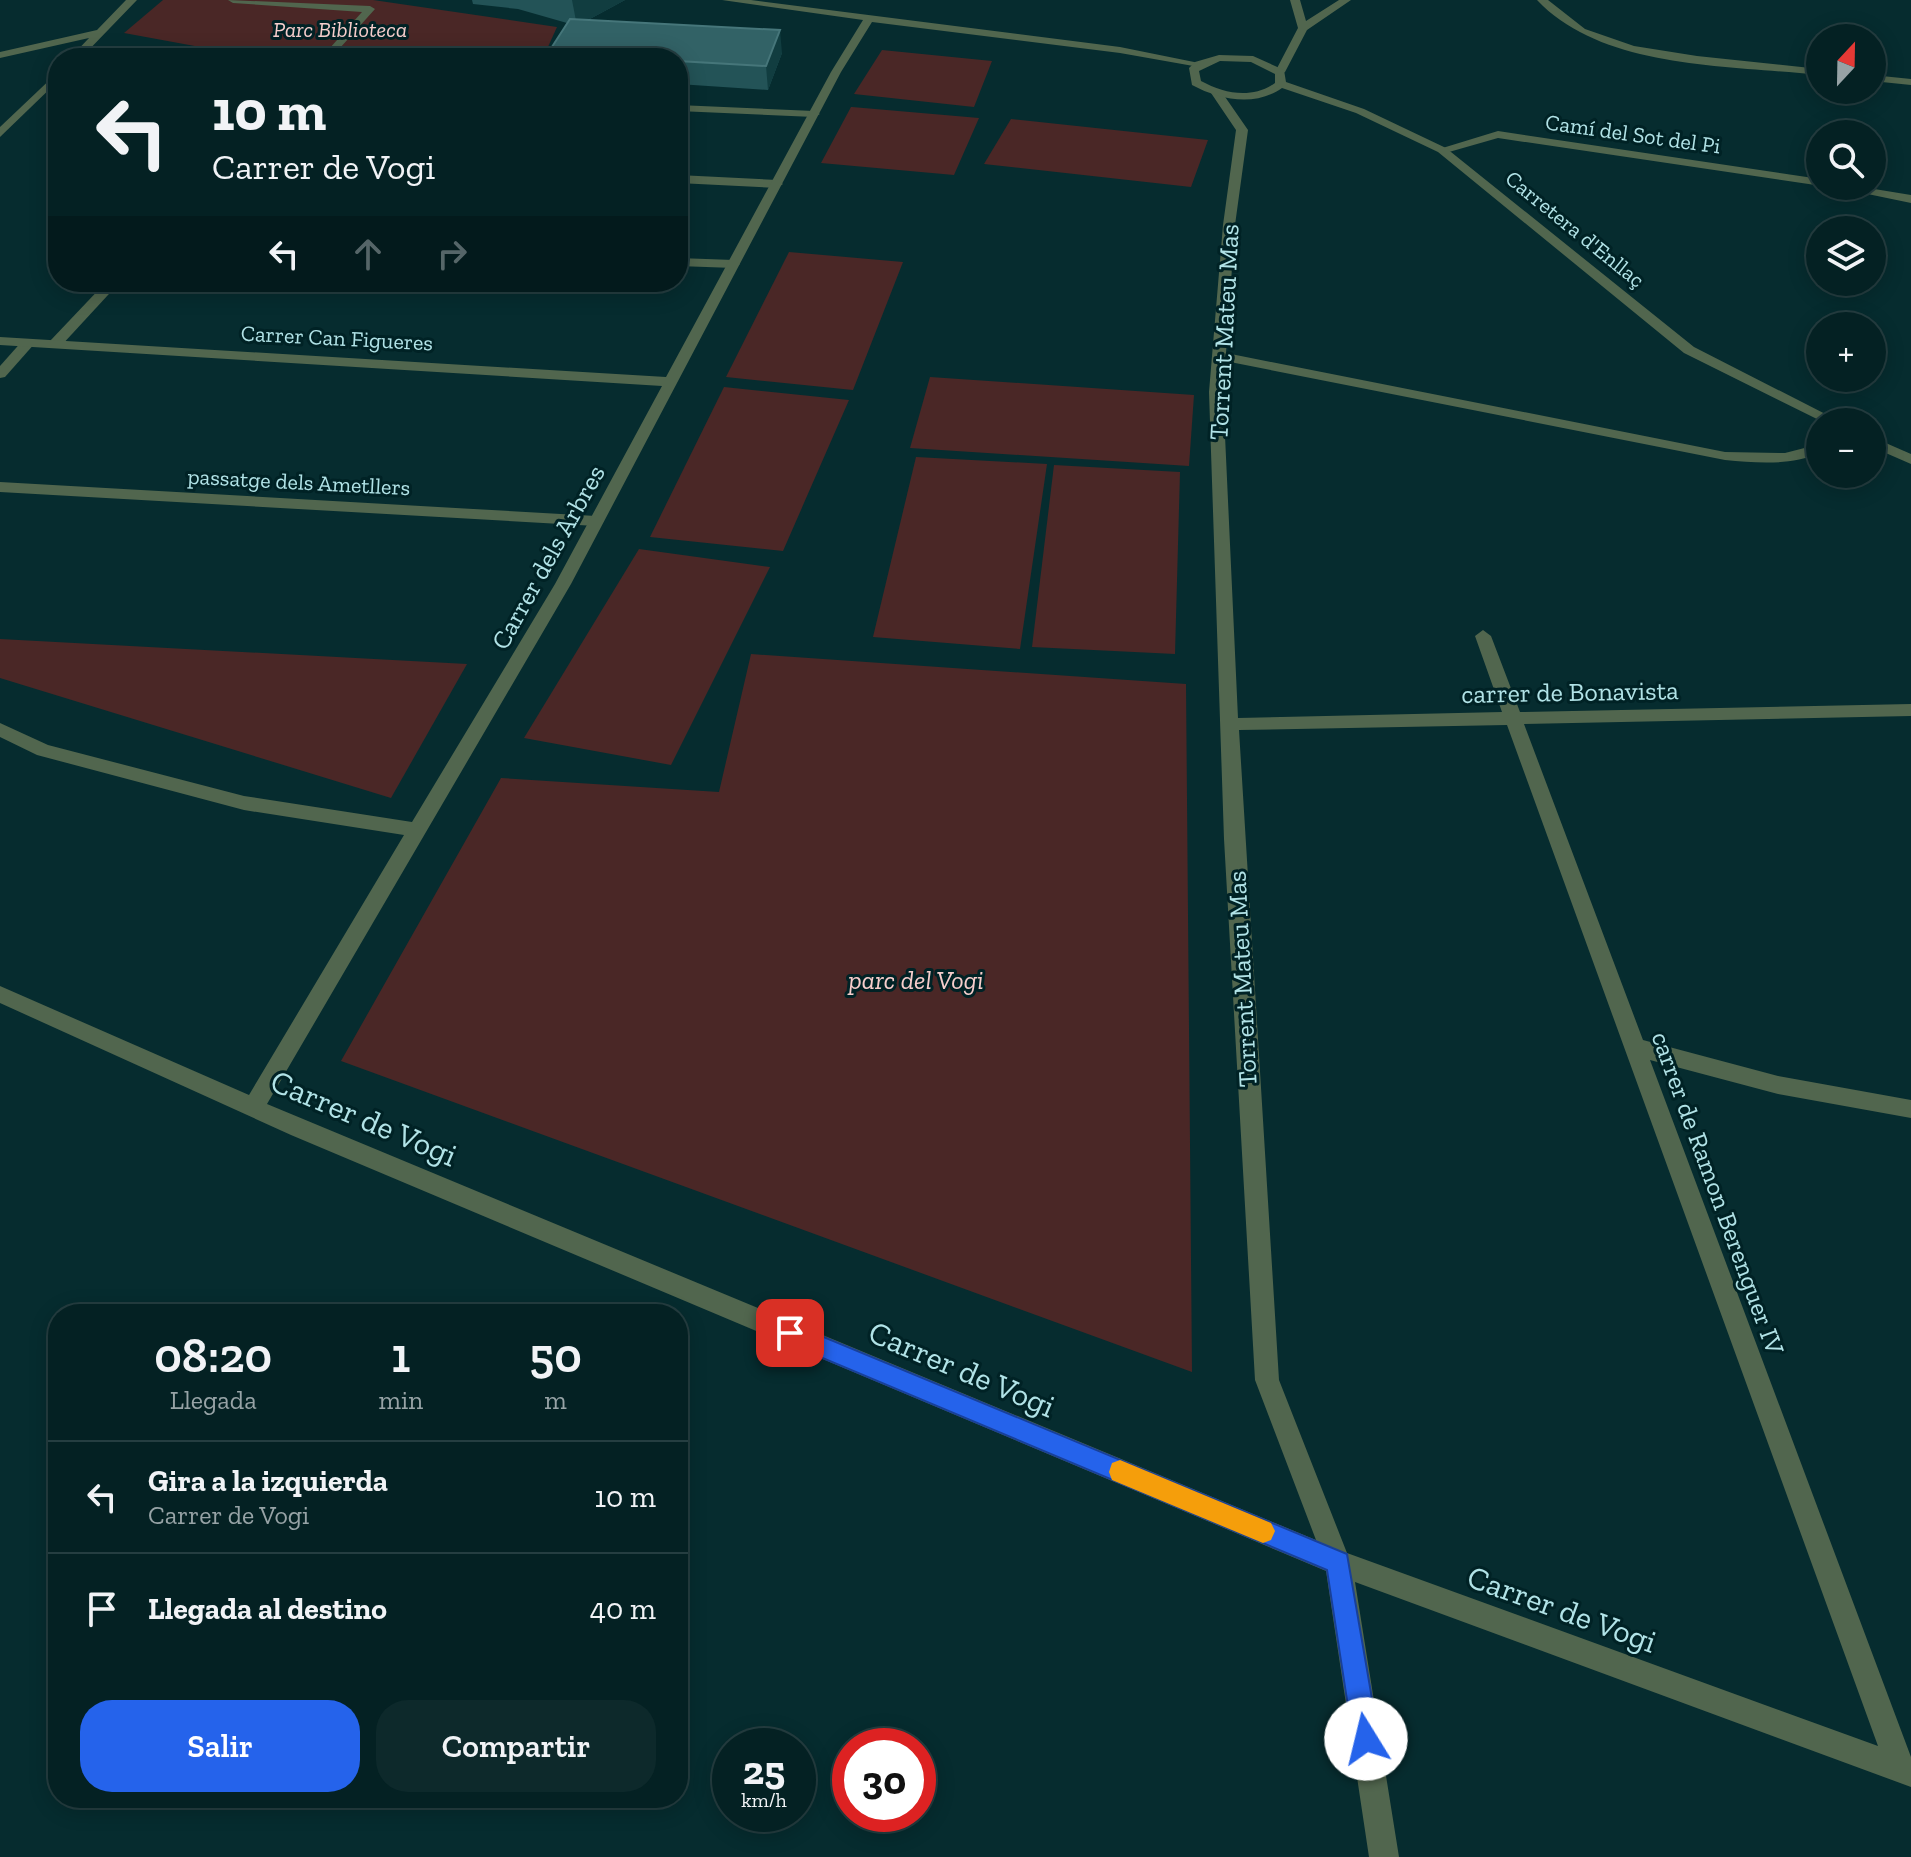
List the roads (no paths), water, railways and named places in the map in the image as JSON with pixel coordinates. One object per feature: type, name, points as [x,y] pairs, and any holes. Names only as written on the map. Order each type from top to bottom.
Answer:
[{"type":"street","points":[[85,48],[132,0]]},
{"type":"street","points":[[233,0],[370,9],[334,48]]},
{"type":"street","points":[[727,0],[1120,50],[1199,64]]},
{"type":"street","points":[[1295,0],[1303,28]]},
{"type":"street","points":[[1217,93],[1261,95],[1281,78],[1303,28],[1346,0]]},
{"type":"street","points":[[1542,0],[1580,30],[1611,43],[1806,70]]},
{"type":"street","name":"Carrer dels Arbres","points":[[253,1108],[563,584],[814,114],[868,20]]},
{"type":"street","points":[[0,55],[100,32]]},
{"type":"street","name":"Carretera d'Enllaç","points":[[1199,64],[1219,58],[1242,58],[1266,64],[1281,78],[1442,150],[1689,350],[1806,408]]},
{"type":"street","name":"Torrent Mateu Mas","points":[[1199,64],[1192,74],[1196,83],[1217,93],[1242,130],[1229,225],[1216,392],[1229,724],[1267,1380],[1338,1563],[1384,1857]]},
{"type":"street","points":[[1886,79],[1911,82]]},
{"type":"street","points":[[0,134],[48,85]]},
{"type":"street","points":[[688,108],[814,114]]},
{"type":"street","name":"Camí del Sot del Pi","points":[[1442,150],[1498,134],[1806,181]]},
{"type":"street","points":[[688,180],[777,184]]},
{"type":"street","points":[[1886,195],[1911,199]]},
{"type":"street","points":[[688,262],[734,264]]},
{"type":"street","points":[[55,344],[104,292]]},
{"type":"street","name":"Carrer Can Figueres","points":[[0,341],[671,382]]},
{"type":"street","points":[[0,374],[29,342]]},
{"type":"street","points":[[1219,356],[1725,456],[1778,461],[1806,455]]},
{"type":"street","points":[[1886,448],[1911,460]]},
{"type":"street","name":"passatge dels Ametllers","points":[[0,487],[596,521]]},
{"type":"street","name":"carrer de Ramon Berenguer IV","points":[[1483,636],[1906,1770]]},
{"type":"street","name":"carrer de Bonavista","points":[[1229,724],[1911,710]]},
{"type":"street","points":[[0,729],[43,750],[244,803],[415,830]]},
{"type":"street","name":"Carrer de Vogi","points":[[0,994],[253,1108],[1338,1563],[1906,1770]]},
{"type":"street","points":[[1635,1047],[1778,1085],[1911,1109]]},
{"type":"park label","name":"Parc Biblioteca","points":[[340,29]]},
{"type":"park label","name":"parc del Vogi","points":[[916,980]]}]
